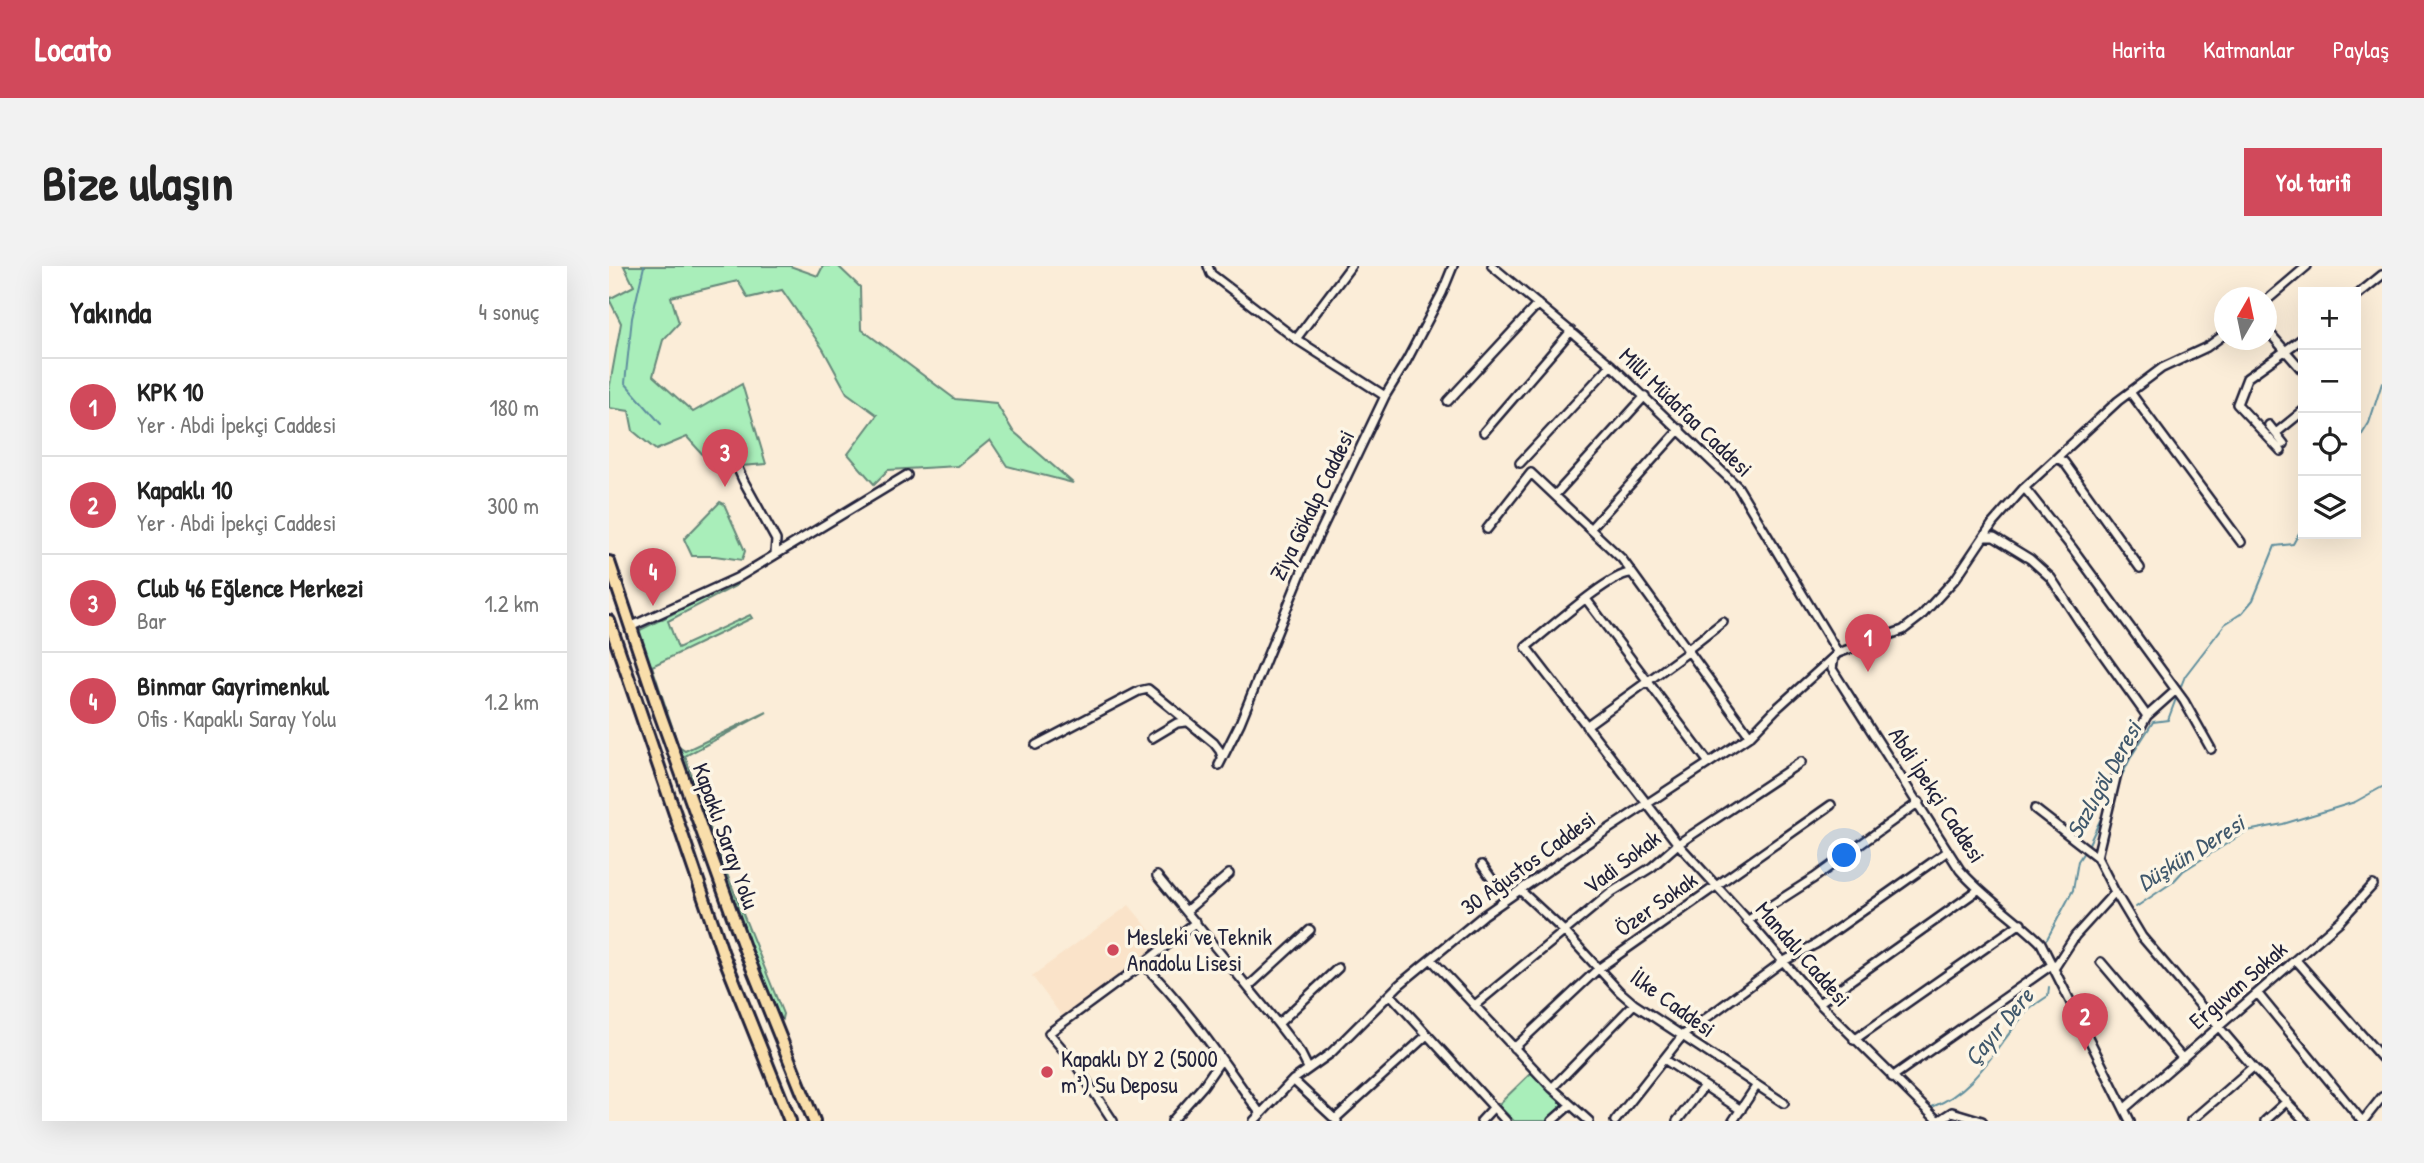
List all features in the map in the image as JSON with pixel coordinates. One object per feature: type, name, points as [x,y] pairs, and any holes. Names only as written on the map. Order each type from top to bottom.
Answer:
[{"type":"highway","name":"Kapaklı Saray Yolu","points":[[609,562],[745,950],[814,1121]]},
{"type":"highway","name":"Kapaklı Saray Yolu","points":[[609,621],[723,954],[790,1121]]},
{"type":"street","points":[[1208,266],[1212,274],[1296,339],[1385,397]]},
{"type":"street","points":[[1296,339],[1350,266]]},
{"type":"street","name":"Ziya Gökalp Caddesi","points":[[1186,722],[1214,743],[1220,751],[1221,762],[1241,723],[1290,595],[1385,397],[1442,293],[1453,266]]},
{"type":"street","name":"Milli Müdafaa Caddesi","points":[[1492,266],[1611,365],[1738,487],[1836,655]]},
{"type":"street","points":[[2277,291],[2307,266]]},
{"type":"street","points":[[2361,292],[2382,275]]},
{"type":"street","points":[[1448,401],[1538,304]]},
{"type":"street","points":[[1484,432],[1571,331]]},
{"type":"street","points":[[1836,655],[1903,630],[1921,616],[1956,578],[1984,537],[2023,489],[2130,392],[2162,368],[2214,342]]},
{"type":"street","points":[[2277,342],[2298,365]]},
{"type":"street","points":[[2269,425],[2283,447],[2237,404],[2247,378],[2298,342]]},
{"type":"street","points":[[1520,463],[1611,365]]},
{"type":"street","points":[[2130,392],[2241,542]]},
{"type":"street","points":[[1555,495],[1645,396]]},
{"type":"street","points":[[2276,433],[2301,413]]},
{"type":"street","points":[[1591,528],[1680,429]]},
{"type":"street","points":[[724,437],[743,480],[776,540],[775,554]]},
{"type":"street","points":[[2057,458],[2064,462],[2140,568]]},
{"type":"street","points":[[1487,529],[1531,473],[1622,559],[1750,736]]},
{"type":"street","points":[[631,627],[737,578],[907,475]]},
{"type":"street","points":[[2023,489],[2073,548],[2184,701],[2211,749]]},
{"type":"street","points":[[1984,537],[1994,537],[2029,559],[2051,578],[2078,621],[2147,716]]},
{"type":"street","points":[[1630,573],[1604,584],[1586,599],[1709,764]]},
{"type":"street","name":"Mandalı Caddesi","points":[[1586,599],[1526,647],[1678,844],[1819,1003],[1938,1121]]},
{"type":"street","points":[[1586,726],[1649,682],[1723,622]]},
{"type":"street","name":"30 Ağustos Caddesi","points":[[1254,1121],[1293,1080],[1331,1053],[1390,994],[1431,959],[1506,899],[1750,736],[1836,655]]},
{"type":"street","name":"Abdi İpekçi Caddesi","points":[[1836,655],[1832,669],[1961,870],[1978,890],[2021,923],[2041,943],[2130,1121]]},
{"type":"street","points":[[1036,745],[1148,689],[1186,722]]},
{"type":"street","points":[[2097,857],[2119,765],[2147,716],[2175,691]]},
{"type":"street","points":[[1152,738],[1177,723],[1186,722]]},
{"type":"street","name":"Vadi Sokak","points":[[1475,1005],[1612,891],[1653,867],[1678,844],[1801,762]]},
{"type":"street","points":[[1747,921],[1814,878],[1919,802]]},
{"type":"street","name":"Özer Sokak","points":[[1514,1048],[1598,969],[1831,805]]},
{"type":"street","points":[[2035,809],[2097,857],[2142,937],[2253,1068],[2305,1121]]},
{"type":"street","points":[[1615,1121],[1682,1035],[1782,962],[1816,944],[1948,851]]},
{"type":"street","points":[[1482,865],[1506,899]]},
{"type":"street","points":[[1186,911],[1229,874]]},
{"type":"street","points":[[1157,876],[1278,1024],[1301,1054],[1308,1068]]},
{"type":"street","name":"Erguvan Sokak","points":[[2124,1109],[2340,921],[2373,886]]},
{"type":"street","points":[[1819,1003],[1978,890]]},
{"type":"street","name":"İlke Caddesi","points":[[1521,891],[1634,1004],[1784,1103]]},
{"type":"street","points":[[1892,1077],[2054,966],[2075,936],[2115,892]]},
{"type":"street","points":[[1113,1121],[1076,1065],[1049,1033],[1196,922]]},
{"type":"street","points":[[1854,1040],[2021,923]]},
{"type":"street","points":[[1248,987],[1310,930]]},
{"type":"street","points":[[1431,959],[1552,1088],[1589,1121]]},
{"type":"street","points":[[2296,960],[2382,1058]]},
{"type":"street","points":[[2101,961],[2183,1059]]},
{"type":"street","points":[[1143,964],[1168,988],[1260,1113]]},
{"type":"street","points":[[1278,1024],[1338,968]]},
{"type":"street","points":[[1390,994],[1506,1121]]},
{"type":"street","points":[[2258,994],[2363,1121],[2382,1097]]},
{"type":"street","points":[[1552,1088],[1634,1004]]},
{"type":"street","points":[[1293,1080],[1336,1120],[1427,1035]]},
{"type":"street","points":[[1664,1059],[1741,1110]]},
{"type":"street","points":[[1172,1121],[1203,1086],[1221,1060]]},
{"type":"street","points":[[2191,1121],[2253,1068]]},
{"type":"street","points":[[1733,1121],[1757,1085]]},
{"type":"street","points":[[1677,1121],[1704,1086]]},
{"type":"street","points":[[2265,1121],[2287,1101]]},
{"type":"street","points":[[1552,1121],[1569,1105]]},
{"type":"street","points":[[1481,1121],[1493,1108]]},
{"type":"street","points":[[1938,1121],[1952,1112],[1982,1121]]},
{"type":"shaded area","name":"Mesleki ve Teknik Anadolu Lisesi","points":[[1129,905],[1163,946],[1064,1019],[1032,976]]},
{"type":"green space","points":[[624,266],[790,266],[818,276],[823,266],[838,266],[860,287],[861,329],[955,399],[996,403],[1013,431],[1073,483],[1007,466],[990,440],[958,466],[888,470],[874,484],[848,454],[877,415],[847,393],[823,349],[782,290],[748,298],[738,281],[671,297],[679,323],[663,340],[653,376],[693,412],[742,384],[766,464],[715,468],[687,437],[656,450],[633,431],[629,411],[609,408],[609,390],[621,323],[609,299],[634,286]]},
{"type":"green space","points":[[720,502],[724,504],[745,551],[742,560],[692,556],[684,539]]},
{"type":"green space","points":[[736,582],[737,585],[668,621],[678,648],[750,615],[752,618],[652,666],[679,747],[685,751],[767,712],[685,756],[719,854],[783,1014],[781,1023],[810,1094],[789,1054],[766,996],[638,631]]},
{"type":"green space","points":[[1532,1072],[1564,1105],[1547,1121],[1514,1121],[1498,1105]]},
{"type":"waterway","points":[[644,266],[632,318],[625,383],[661,424]]},
{"type":"waterway","name":"Sazlıgöl Deresi","points":[[2361,436],[2369,423],[2382,383]]},
{"type":"waterway","name":"Sazlıgöl Deresi","points":[[2179,691],[2185,676],[2225,624],[2242,613],[2253,600],[2275,546],[2293,544],[2298,535]]},
{"type":"waterway","name":"Sazlıgöl Deresi","points":[[2117,785],[2153,722],[2168,720],[2177,696]]},
{"type":"waterway","name":"Düşkün Deresi","points":[[2136,907],[2173,882],[2183,871],[2247,831],[2283,824],[2355,802],[2382,787]]},
{"type":"waterway","name":"Sazlıgöl Deresi","points":[[2087,848],[2104,812]]},
{"type":"waterway","name":"Sazlıgöl Deresi","points":[[2047,939],[2073,890],[2078,861],[2084,852]]},
{"type":"waterway","name":"Çayır Dere","points":[[1932,1107],[1947,1100],[1972,1080],[2025,1013],[2048,996],[2049,987]]},
{"type":"place","name":"Club 46 Eğlence Merkezi","points":[[725,487]]},
{"type":"place","name":"Binmar Gayrimenkul","points":[[653,606]]},
{"type":"place","name":"KPK 10","points":[[1868,672]]},
{"type":"place","name":"Mesleki ve Teknik Anadolu Lisesi","points":[[1113,950]]},
{"type":"place","name":"Kapaklı 10","points":[[2085,1051]]},
{"type":"place","name":"Kapaklı DY 2 (5000 m³) Su Deposu","points":[[1047,1072]]}]
